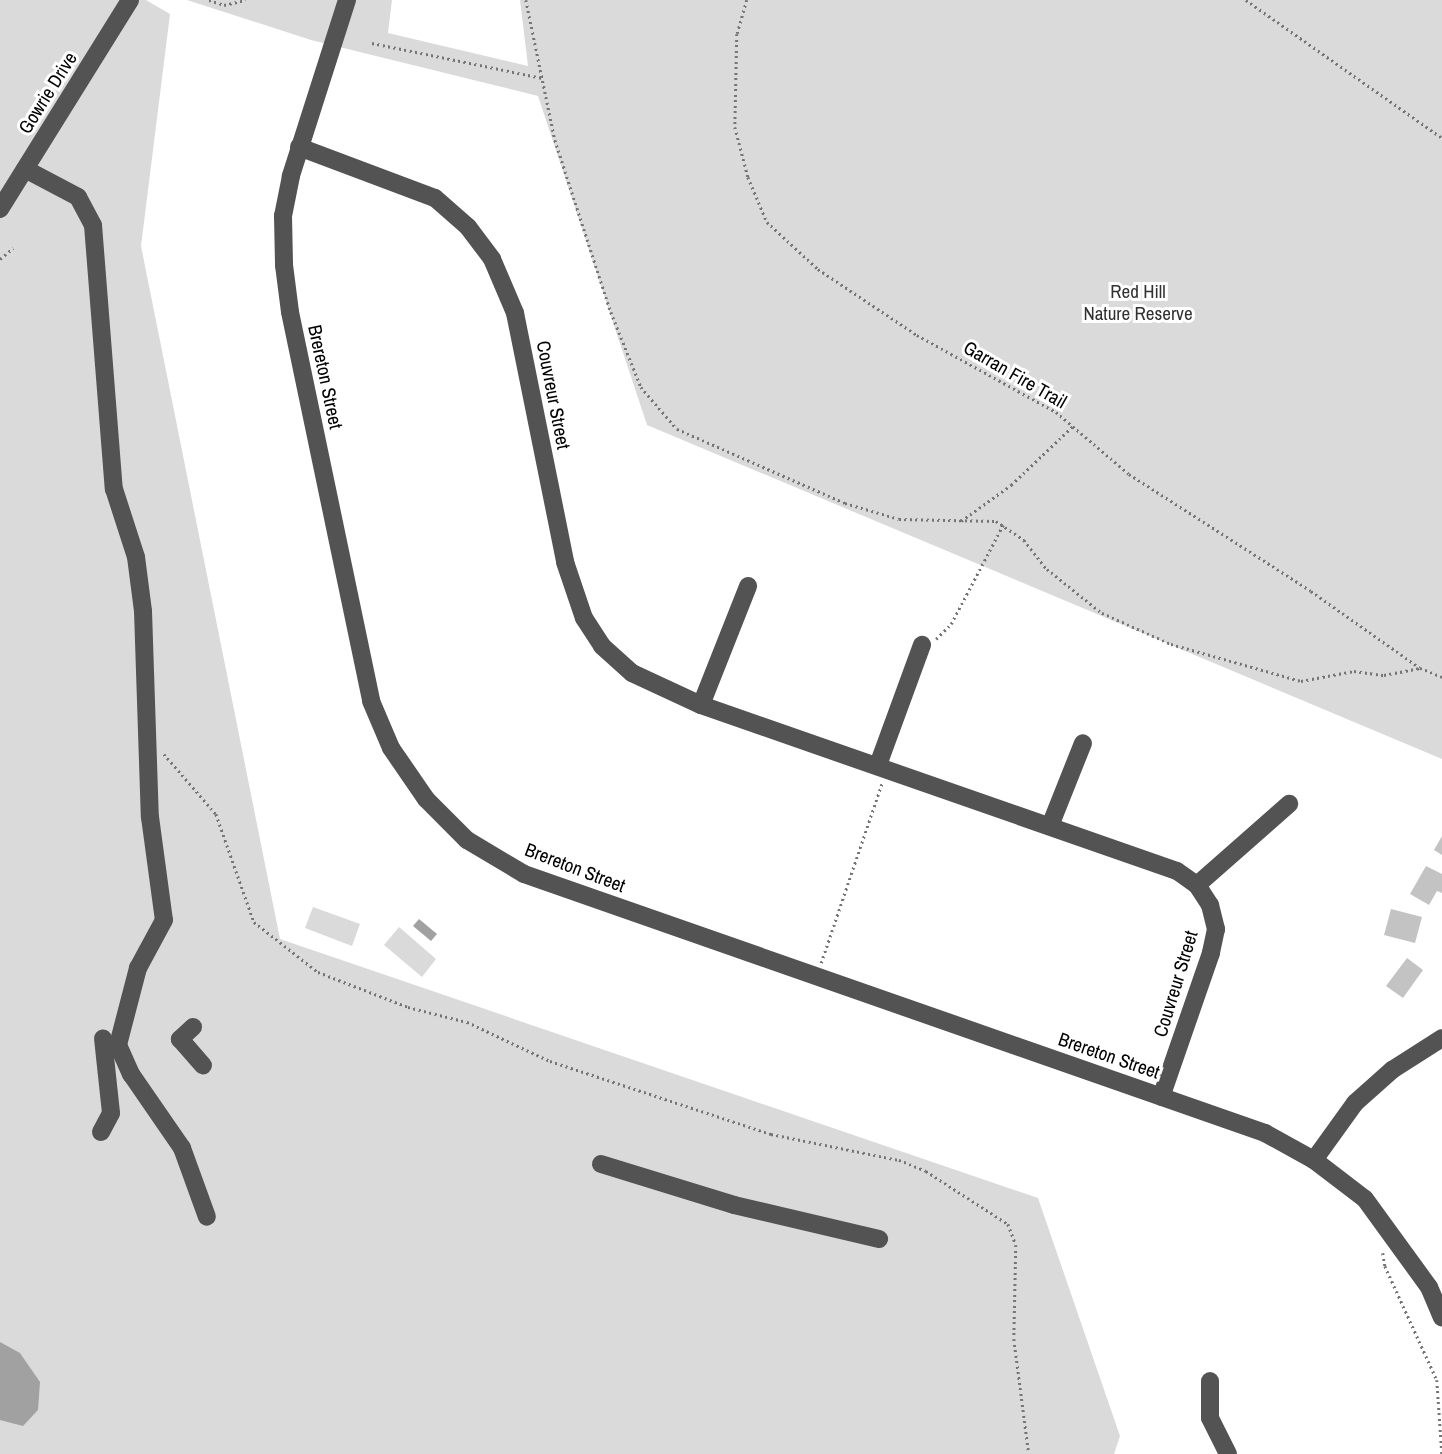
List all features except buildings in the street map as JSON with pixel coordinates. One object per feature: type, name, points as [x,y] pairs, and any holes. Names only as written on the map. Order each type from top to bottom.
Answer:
[{"type":"street","name":"Gowrie Drive","points":[[0,209],[130,0]]},
{"type":"street","name":"Brereton Street","points":[[347,0],[299,147],[283,216],[290,312],[371,701],[391,748],[426,799],[464,838],[524,874],[1265,1133],[1314,1160],[1365,1199],[1429,1287],[1442,1317]]},
{"type":"street","name":"Couvreur Street","points":[[299,147],[435,198],[468,227],[492,259],[515,313],[565,562],[584,618],[602,646],[632,673],[701,705],[1177,871],[1197,885],[1210,905],[1216,929],[1212,953],[1161,1097]]},
{"type":"street","points":[[25,169],[78,197],[93,225],[114,489],[138,570],[150,738],[150,817],[164,919],[138,968],[118,1045],[131,1074],[182,1148],[207,1217]]},
{"type":"street","points":[[701,705],[748,586]]},
{"type":"street","points":[[882,767],[922,645]]},
{"type":"street","points":[[1050,826],[1083,743]]},
{"type":"street","points":[[1197,885],[1289,804]]},
{"type":"street","points":[[193,1027],[180,1039],[203,1065]]},
{"type":"street","points":[[102,1132],[111,1113],[103,1038]]},
{"type":"street","points":[[1314,1160],[1355,1103],[1392,1070],[1442,1038]]},
{"type":"street","points":[[601,1164],[734,1205],[879,1239]]},
{"type":"street","points":[[1210,1381],[1210,1418],[1228,1454]]},
{"type":"path","points":[[209,0],[224,5],[245,0]]},
{"type":"path","points":[[526,0],[555,139],[611,312],[642,387],[677,429],[845,503],[899,519],[996,521],[1102,613],[1171,645],[1301,681],[1354,671],[1384,676],[1420,668]]},
{"type":"path","name":"Garran Fire Trail","points":[[747,0],[737,34],[735,127],[748,177],[767,222],[818,269],[917,335],[1056,412],[1129,474],[1311,591],[1420,668],[1442,677]]},
{"type":"path","points":[[1247,0],[1442,138]]},
{"type":"path","points":[[372,43],[542,78]]},
{"type":"path","points":[[0,259],[13,248]]},
{"type":"path","points":[[960,522],[1011,485],[1073,426]]},
{"type":"path","points":[[922,645],[944,634],[951,624],[1003,526]]},
{"type":"path","points":[[150,738],[216,814],[254,922],[318,972],[408,1007],[467,1022],[550,1061],[654,1092],[771,1134],[899,1160],[926,1171],[1008,1224],[1016,1245],[1014,1339],[1029,1454]]},
{"type":"path","points":[[816,976],[882,767]]},
{"type":"path","points":[[1382,1242],[1385,1266],[1437,1380],[1442,1454]]},
{"type":"green space","points":[[0,0],[146,0],[170,14],[141,246],[280,939],[1038,1198],[1120,1436],[1114,1454],[0,1454]]},
{"type":"green space","name":"Red Hill Nature Reserve","points":[[187,0],[392,0],[388,33],[528,66],[520,0],[1442,0],[1442,759],[647,425],[538,96],[311,40]]},
{"type":"green space","points":[[313,907],[360,924],[352,946],[305,928]]},
{"type":"green space","points":[[399,927],[436,959],[422,977],[384,945]]},
{"type":"shaded area","points":[[419,919],[437,934],[431,941],[413,926]]},
{"type":"shaded area","points":[[0,1342],[20,1353],[40,1382],[38,1410],[23,1426],[0,1420]]}]
